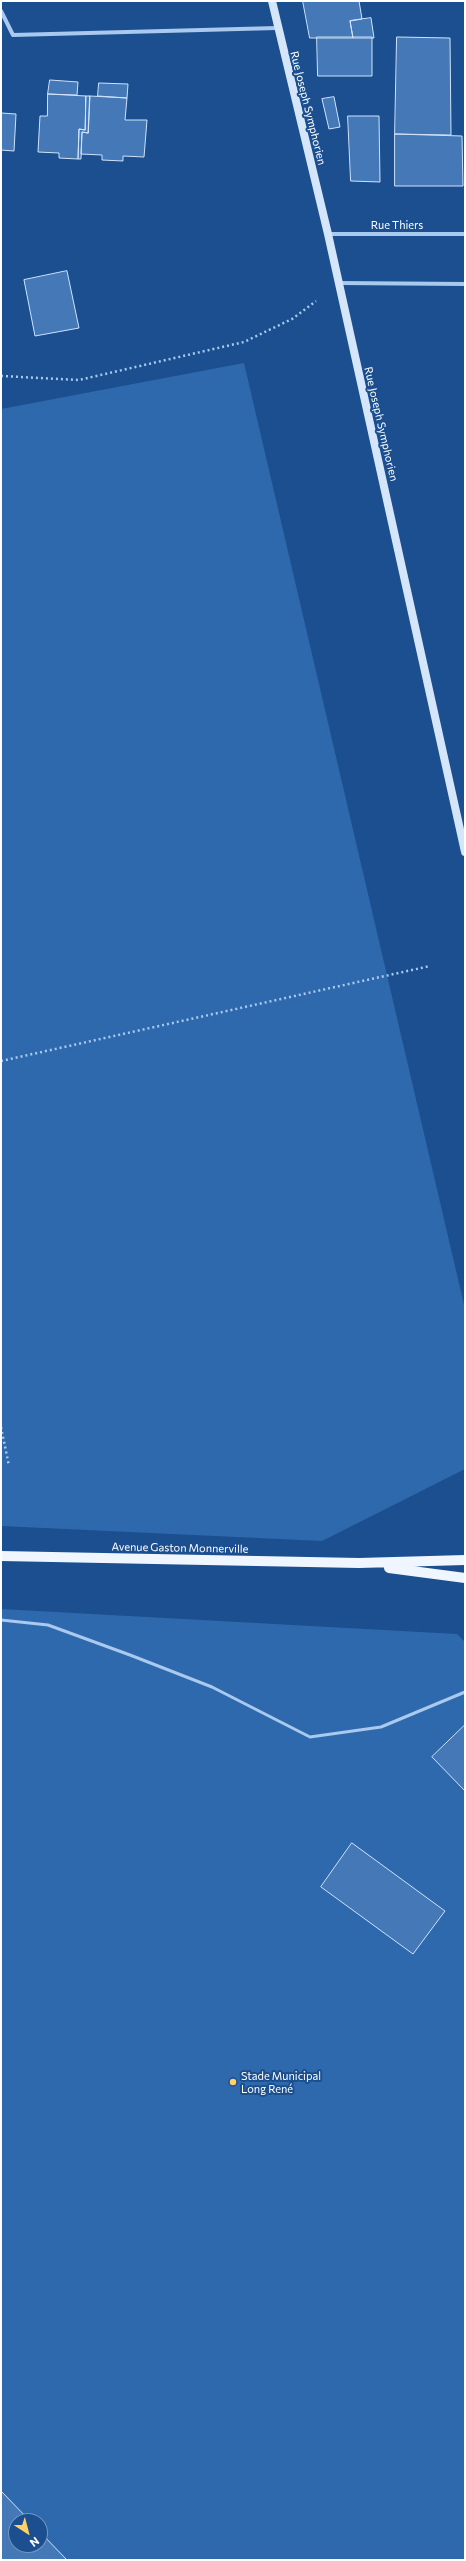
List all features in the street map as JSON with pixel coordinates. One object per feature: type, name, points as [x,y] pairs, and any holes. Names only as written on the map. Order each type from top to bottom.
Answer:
[{"type":"main road","name":"Avenue Gaston Monnerville","points":[[1,1556],[359,1564],[465,1560]]},
{"type":"main road","name":"Avenue Gaston Monnerville","points":[[359,1564],[465,1578]]},
{"type":"street","name":"Rue Joseph Symphorien","points":[[272,1],[277,28],[328,234],[465,852]]},
{"type":"street","points":[[1,11],[13,35],[277,28]]},
{"type":"street","name":"Rue Thiers","points":[[328,234],[465,234]]},
{"type":"street","points":[[338,283],[465,284]]},
{"type":"lane","points":[[1,1620],[48,1626],[130,1655],[212,1687],[310,1737],[381,1727],[465,1692]]},
{"type":"path","points":[[1,376],[79,380],[244,342],[292,320],[338,283]]},
{"type":"path","points":[[1,1061],[430,966]]},
{"type":"path","points":[[1,1427],[9,1466]]},
{"type":"shaded area","points":[[244,363],[465,1309],[465,1469],[322,1541],[1,1526],[1,409]]},
{"type":"shaded area","name":"Stade Municipal Long René","points":[[1,1609],[457,1634],[465,1642],[465,2560],[1,2560]]},
{"type":"building","points":[[303,1],[359,1],[362,19],[350,21],[353,38],[310,38]]},
{"type":"building","points":[[371,18],[374,38],[353,38],[350,21]]},
{"type":"building","points":[[317,37],[372,37],[372,76],[318,76]]},
{"type":"building","points":[[397,37],[450,38],[451,135],[395,134]]},
{"type":"building","points":[[50,80],[78,82],[77,95],[48,94]]},
{"type":"building","points":[[99,83],[128,84],[127,98],[98,96]]},
{"type":"building","points":[[48,94],[86,96],[85,130],[79,129],[78,159],[59,158],[59,153],[38,152],[40,116],[47,116]]},
{"type":"building","points":[[86,96],[90,96],[88,133],[82,132],[81,159],[78,159],[79,129],[85,130]]},
{"type":"building","points":[[90,96],[127,98],[125,120],[147,120],[144,157],[123,156],[123,161],[102,160],[102,155],[81,154],[82,132],[88,133]]},
{"type":"building","points":[[334,97],[340,127],[329,129],[322,99]]},
{"type":"building","points":[[1,113],[16,114],[14,151],[1,150]]},
{"type":"building","points":[[348,116],[379,116],[380,182],[351,181]]},
{"type":"building","points":[[395,134],[462,136],[463,186],[395,186]]},
{"type":"building","points":[[67,271],[79,328],[35,336],[24,280]]},
{"type":"building","points":[[465,1725],[465,1791],[432,1757]]},
{"type":"building","points":[[352,1843],[445,1911],[413,1954],[321,1887]]},
{"type":"building","points":[[1,2491],[22,2513],[8,2513],[8,2553],[48,2553],[48,2540],[67,2560],[1,2560]]},
{"type":"place","name":"Stade Municipal Long René","points":[[233,2082]]}]
